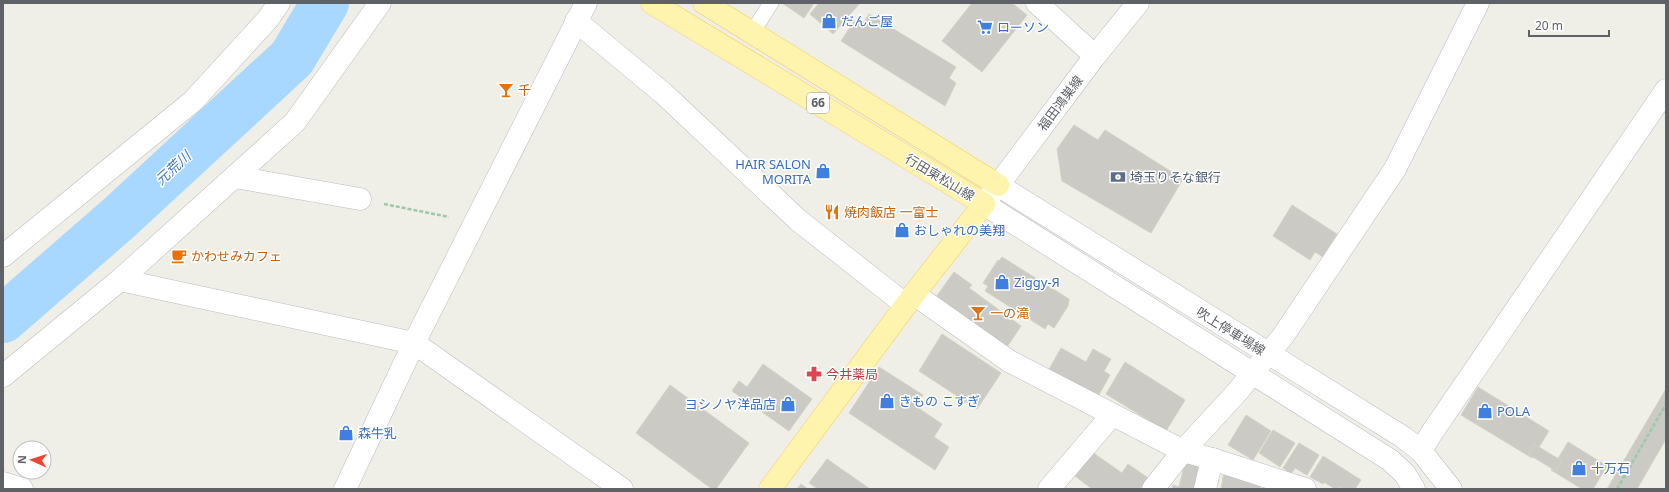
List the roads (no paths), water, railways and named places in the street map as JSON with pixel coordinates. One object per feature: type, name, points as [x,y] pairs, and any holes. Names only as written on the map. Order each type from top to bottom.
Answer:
[{"type":"main road","name":"行田東松山線","points":[[652,3],[984,204],[910,300],[770,489]]},
{"type":"main road","name":"行田東松山線","points":[[704,3],[998,186]]},
{"type":"street","points":[[3,256],[194,101],[268,19],[279,3]]},
{"type":"street","points":[[3,376],[120,280],[295,122],[380,3]]},
{"type":"street","points":[[1037,3],[1095,56]]},
{"type":"street","name":"福田鴻巣線","points":[[984,204],[1095,56],[1138,3]]},
{"type":"street","points":[[1153,489],[1183,451],[1252,374],[1283,336],[1395,169],[1478,3]]},
{"type":"street","points":[[345,489],[414,343],[581,12],[664,94],[798,220],[910,300],[1009,361],[1183,451],[1212,458],[1305,489]]},
{"type":"street","points":[[1421,451],[1431,434],[1666,90]]},
{"type":"street","points":[[235,177],[360,199]]},
{"type":"street","name":"吹上停車場線","points":[[998,186],[1403,437],[1421,451],[1451,489]]},
{"type":"street","name":"吹上停車場線","points":[[984,204],[1390,460],[1405,474],[1414,489]]},
{"type":"street","points":[[120,280],[414,343],[622,489]]},
{"type":"street","points":[[1049,489],[1112,415]]},
{"type":"street","points":[[1205,489],[1212,458]]},
{"type":"street","points":[[3,483],[22,489]]},
{"type":"lane","points":[[752,33],[771,3]]},
{"type":"waterway","name":"元荒川","points":[[3,319],[120,217],[292,58],[325,3]]},
{"type":"place","name":"だんご屋","points":[[829,21]]},
{"type":"place","name":"ローソン","points":[[985,27]]},
{"type":"place","name":"千","points":[[506,90]]},
{"type":"place","name":"HAIR SALON MORITA","points":[[823,171]]},
{"type":"place","name":"埼玉りそな銀行","points":[[1118,177]]},
{"type":"place","name":"焼肉飯店 一富士","points":[[832,212]]},
{"type":"place","name":"おしゃれの美翔","points":[[902,230]]},
{"type":"place","name":"かわせみカフェ","points":[[179,256]]},
{"type":"place","name":"Ziggy-Я","points":[[1002,282]]},
{"type":"place","name":"一の滝","points":[[978,313]]},
{"type":"place","name":"今井薬局","points":[[814,374]]},
{"type":"place","name":"きもの こすぎ","points":[[887,401]]},
{"type":"place","name":"ヨシノヤ洋品店","points":[[788,404]]},
{"type":"place","name":"POLA","points":[[1485,411]]},
{"type":"place","name":"森牛乳","points":[[346,433]]},
{"type":"place","name":"十万石","points":[[1579,468]]}]
